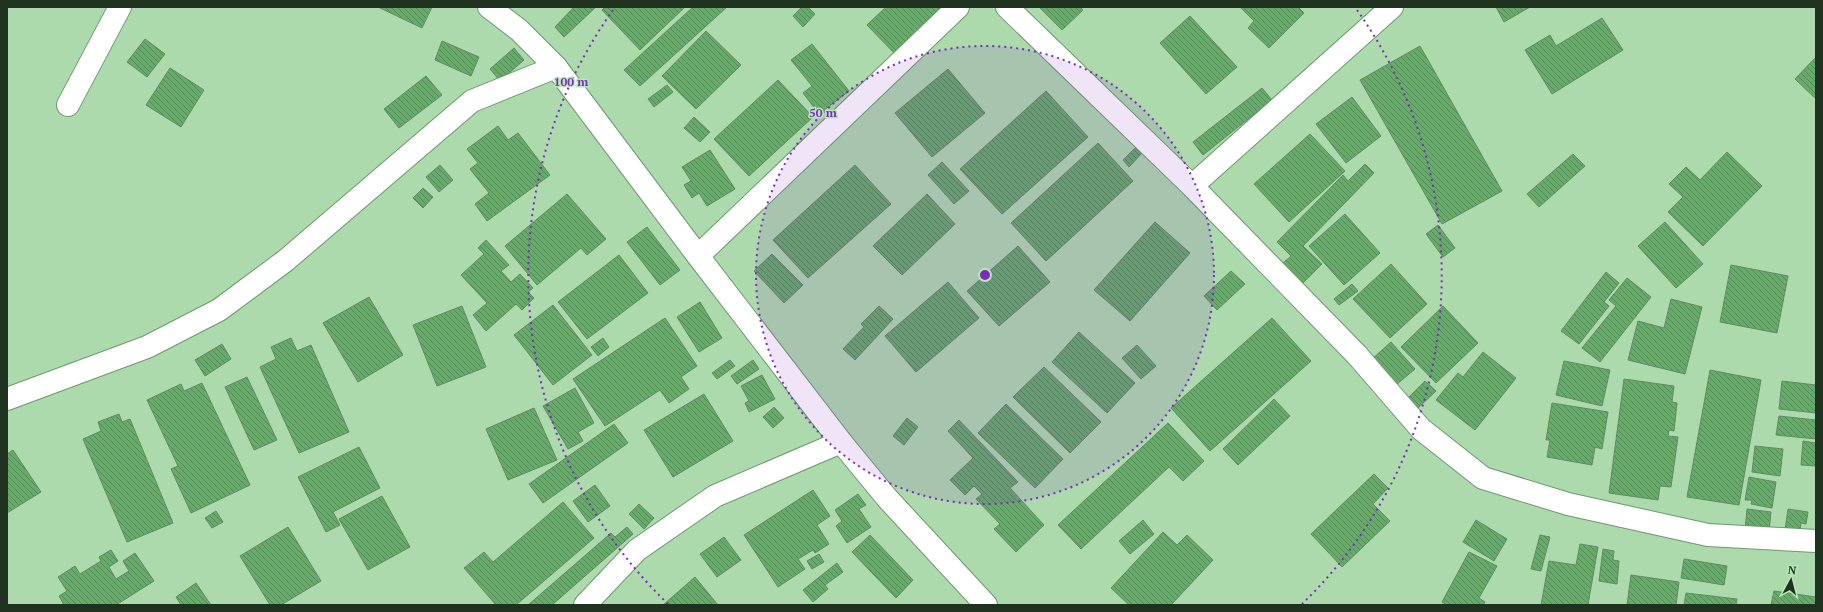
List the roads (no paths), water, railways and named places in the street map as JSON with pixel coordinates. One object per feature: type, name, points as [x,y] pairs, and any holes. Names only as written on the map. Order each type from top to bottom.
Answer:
[{"type":"street","points":[[68,105],[120,7]]},
{"type":"street","points":[[489,7],[519,30],[556,67],[698,256],[841,442],[887,498],[986,605]]},
{"type":"street","points":[[698,256],[958,7]]},
{"type":"street","points":[[1007,7],[1192,186],[1356,355],[1421,429],[1484,478],[1568,504],[1708,535],[1816,541]]},
{"type":"street","points":[[1192,186],[1392,7]]},
{"type":"street","points":[[7,399],[148,347],[219,310],[285,261],[472,101],[556,67]]},
{"type":"street","points":[[585,605],[637,550],[714,496],[841,442]]}]
